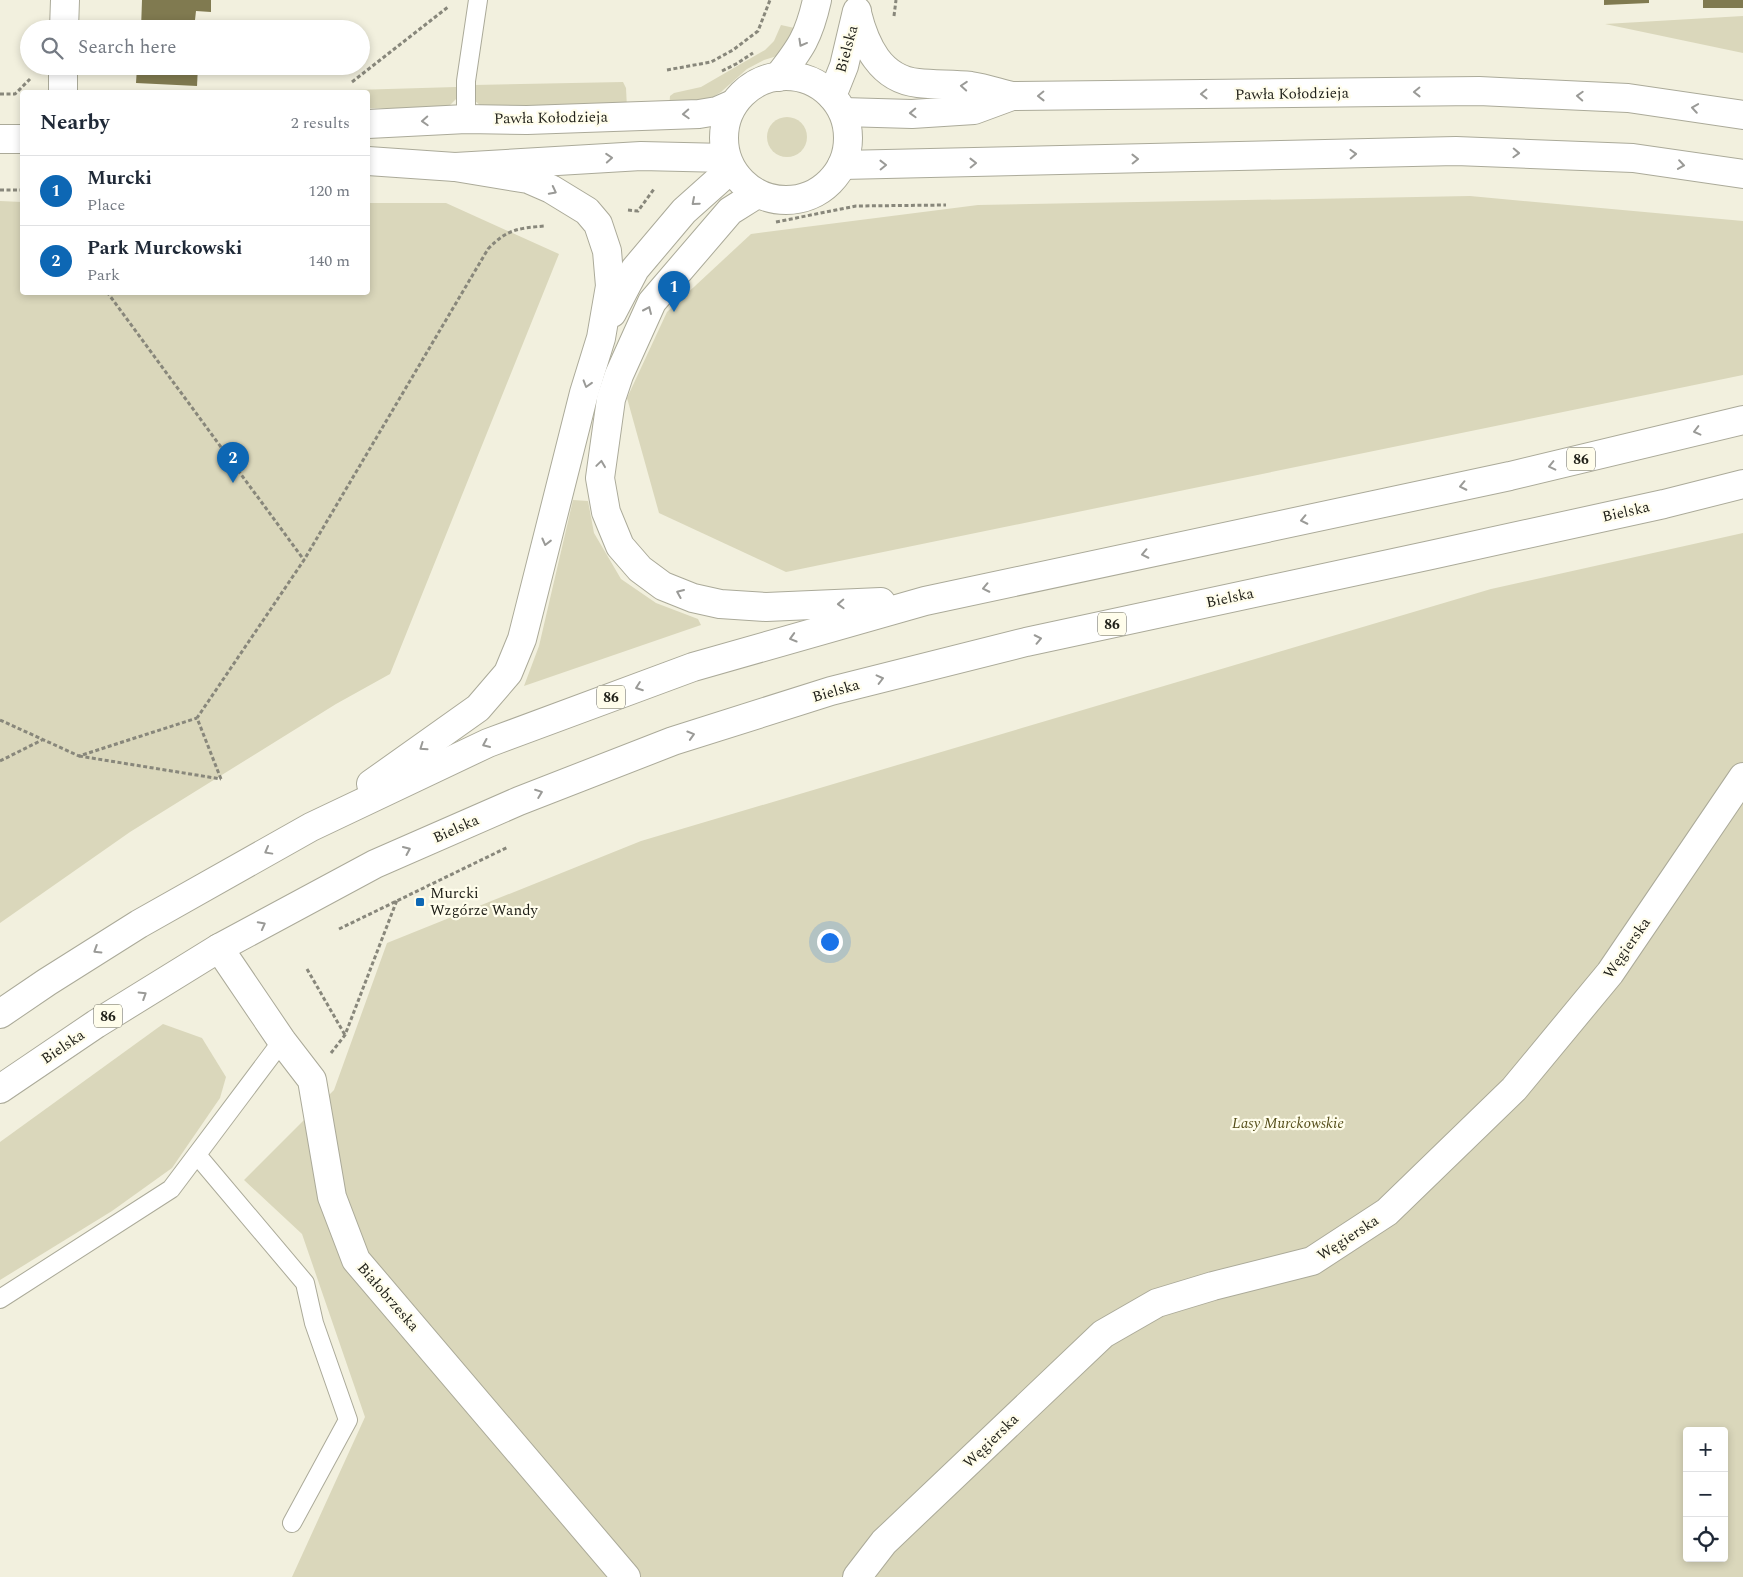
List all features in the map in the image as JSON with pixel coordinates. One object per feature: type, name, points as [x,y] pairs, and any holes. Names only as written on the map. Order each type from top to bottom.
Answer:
[{"type":"main road","points":[[64,20],[65,0]]},
{"type":"main road","points":[[778,76],[804,41],[811,26],[817,0]]},
{"type":"main road","points":[[857,6],[863,35],[873,55],[882,67],[892,74],[915,83],[972,86],[1012,96]]},
{"type":"main road","name":"Bielska","points":[[837,104],[857,6]]},
{"type":"main road","points":[[63,75],[63,90]]},
{"type":"main road","points":[[778,76],[793,76],[808,80],[821,87],[837,104],[847,126],[848,139],[842,166],[831,182],[815,194],[796,200],[776,200],[757,194],[738,179],[729,164],[723,140],[725,121],[733,104],[745,91],[761,81],[778,76]]},
{"type":"main road","name":"Pawła Kołodzieja","points":[[837,104],[912,114],[974,110],[1012,96],[1479,91],[1628,98],[1743,116]]},
{"type":"main road","name":"Pawła Kołodzieja","points":[[370,124],[466,119],[526,120],[699,114],[733,104]]},
{"type":"main road","points":[[0,139],[20,139]]},
{"type":"main road","points":[[842,166],[1456,151],[1633,158],[1743,174]]},
{"type":"main road","points":[[455,167],[642,156],[729,164]]},
{"type":"main road","points":[[311,827],[478,708],[508,673],[522,639],[584,393],[601,338],[610,286],[607,251],[598,224],[587,211],[551,189],[528,179],[455,167],[370,161]]},
{"type":"main road","points":[[601,338],[635,269],[684,211],[729,164]]},
{"type":"main road","points":[[757,194],[730,211],[652,302],[619,375],[611,399],[600,478],[606,512],[620,546],[640,569],[663,586],[693,598],[720,604],[766,607],[924,601]]},
{"type":"main road","name":"86","points":[[0,1014],[139,924],[311,827],[488,743],[683,670],[924,601],[1510,476],[1743,420]]},
{"type":"main road","name":"Bielska","points":[[0,1089],[96,1024],[219,948],[375,864],[519,800],[673,741],[831,691],[1026,642],[1664,504],[1743,484]]},
{"type":"main road","name":"Węgierska","points":[[857,1577],[884,1542],[1103,1334],[1157,1303],[1213,1286],[1312,1261],[1387,1212],[1514,1089],[1610,973],[1743,777]]},
{"type":"main road","name":"Białobrzeska","points":[[219,948],[282,1041],[312,1080],[332,1197],[356,1260],[626,1577]]},
{"type":"lane","points":[[466,119],[466,81],[478,0]]},
{"type":"lane","points":[[0,1299],[171,1189],[282,1041]]},
{"type":"lane","points":[[197,1155],[306,1283],[314,1323],[348,1420],[292,1523]]},
{"type":"path","points":[[667,70],[711,62],[734,50],[758,30],[770,0]]},
{"type":"path","points":[[370,68],[448,6]]},
{"type":"path","points":[[720,72],[756,51]]},
{"type":"path","points":[[352,82],[361,75]]},
{"type":"path","points":[[0,94],[15,94],[31,78]]},
{"type":"path","points":[[624,210],[638,211],[656,186]]},
{"type":"path","points":[[0,190],[20,190]]},
{"type":"path","points":[[775,223],[856,206],[946,205]]},
{"type":"path","points":[[79,756],[197,718],[304,560],[488,249],[499,237],[519,228],[548,225]]},
{"type":"path","points":[[109,295],[304,560]]},
{"type":"path","points":[[0,720],[79,756],[221,779],[197,718]]},
{"type":"path","points":[[0,761],[43,740]]},
{"type":"path","points":[[339,929],[508,847]]},
{"type":"path","points":[[307,969],[344,1035],[397,900]]},
{"type":"green space","points":[[1743,16],[1743,53],[1605,24]]},
{"type":"green space","points":[[781,25],[799,29],[777,56],[747,69],[721,92],[708,100],[669,109],[670,96],[674,93],[701,87],[765,50],[774,41]]},
{"type":"green space","points":[[623,82],[626,88],[627,108],[483,108],[473,99],[474,85]]},
{"type":"green space","points":[[456,87],[457,98],[446,109],[370,108],[370,90],[354,90]]},
{"type":"green space","points":[[783,117],[791,117],[798,120],[804,126],[807,137],[804,148],[798,154],[791,157],[783,157],[776,154],[770,148],[767,141],[767,133],[770,126],[776,120]]},
{"type":"green space","points":[[1470,196],[1743,221],[1743,375],[786,572],[659,513],[627,398],[667,312],[751,234],[978,205]]},
{"type":"green space","points":[[0,201],[20,202],[20,295],[370,295],[370,203],[446,203],[559,254],[390,674],[336,704],[130,832],[0,923]]},
{"type":"green space","points":[[573,500],[588,501],[594,533],[621,579],[656,603],[698,619],[701,625],[524,686],[539,646]]},
{"type":"green space","name":"Lasy Murckowskie","points":[[1743,533],[1743,1577],[292,1577],[365,1417],[302,1234],[244,1180],[334,1090],[387,943],[641,841],[1491,589]]},
{"type":"green space","points":[[163,1024],[202,1038],[226,1077],[220,1098],[172,1168],[112,1211],[0,1280],[0,1142]]},
{"type":"building","points":[[142,0],[211,0],[211,12],[196,11],[195,20],[141,20]]},
{"type":"building","points":[[1604,0],[1649,0],[1649,3],[1604,5]]},
{"type":"building","points":[[1703,0],[1743,0],[1743,8],[1703,8]]},
{"type":"building","points":[[136,75],[198,75],[197,86],[136,83]]},
{"type":"place","name":"Murcki","points":[[674,312]]},
{"type":"place","name":"Park Murckowski","points":[[233,483]]},
{"type":"place","name":"Murcki Wzgórze Wandy","points":[[420,902]]}]
